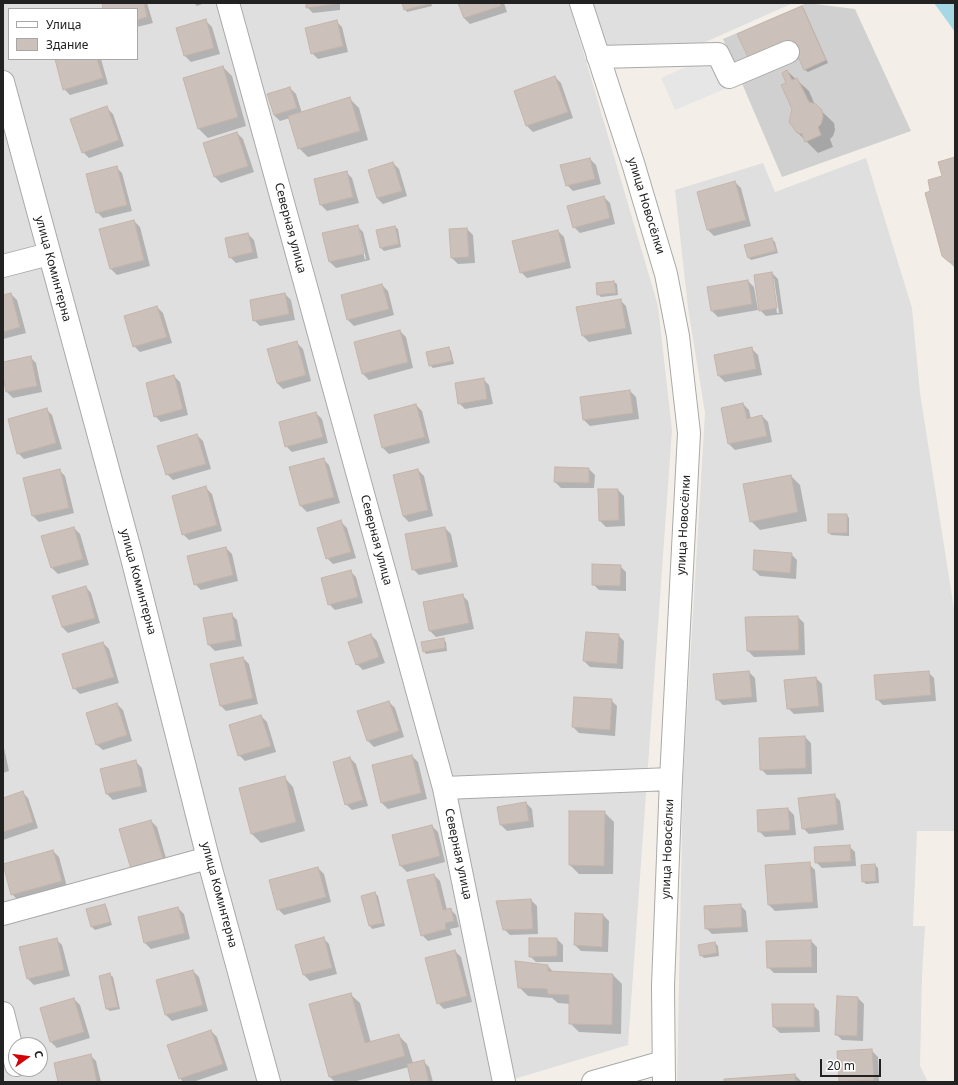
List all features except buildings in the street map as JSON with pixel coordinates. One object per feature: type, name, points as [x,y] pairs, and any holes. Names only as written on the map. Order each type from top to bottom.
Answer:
[{"type":"street","name":"Северная улица","points":[[228,3],[444,788],[504,1082]]},
{"type":"street","name":"улица Новосёлки","points":[[581,3],[633,163],[666,274],[678,336],[689,433],[671,779],[663,986],[663,1072]]},
{"type":"street","points":[[598,57],[718,54],[729,76],[788,52]]},
{"type":"street","name":"улица Коминтерна","points":[[3,82],[131,554],[208,858],[269,1082]]},
{"type":"street","points":[[3,266],[49,254]]},
{"type":"street","points":[[444,788],[671,779]]},
{"type":"street","points":[[3,914],[208,858]]},
{"type":"street","points":[[3,1013],[9,1037]]},
{"type":"street","points":[[593,1082],[663,1072]]},
{"type":"shaded area","points":[[3,3],[569,3],[658,306],[672,430],[628,1045],[504,1082],[3,1082]]},
{"type":"shaded area","points":[[590,3],[793,3],[701,44],[605,47]]},
{"type":"shaded area","points":[[807,3],[855,9],[911,131],[782,177],[723,39]]},
{"type":"shaded area","points":[[713,55],[727,88],[675,110],[661,78]]},
{"type":"shaded area","points":[[866,158],[912,308],[920,393],[955,615],[955,831],[917,831],[913,926],[925,926],[922,976],[920,1066],[928,1082],[677,1082],[683,779],[705,413],[688,308],[675,190],[763,163],[775,192]]},
{"type":"water","points":[[934,3],[955,3],[955,32]]}]
